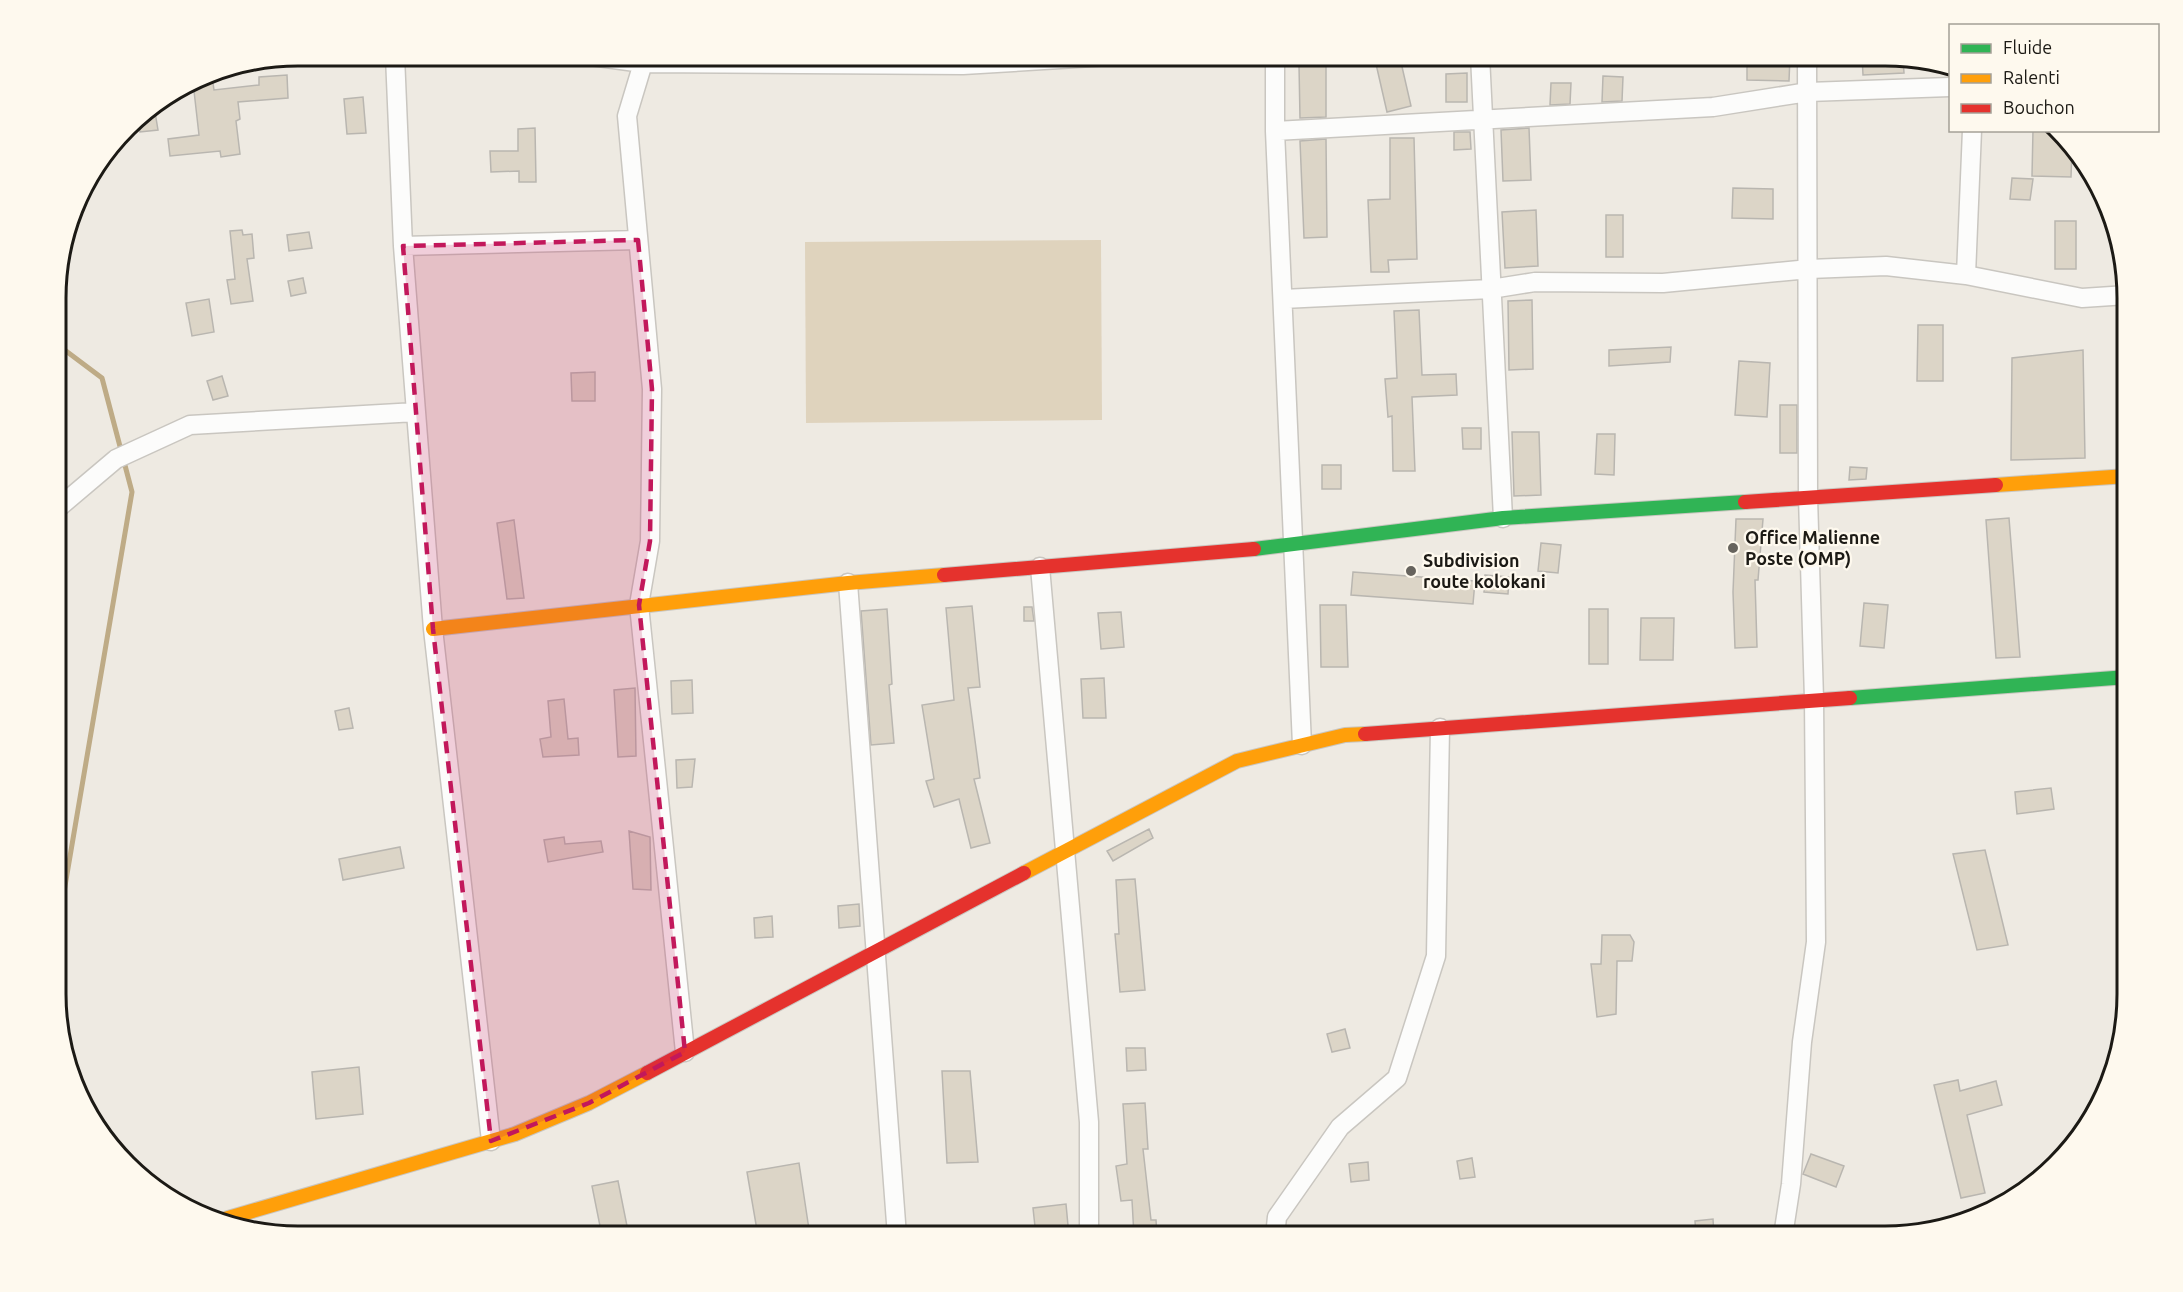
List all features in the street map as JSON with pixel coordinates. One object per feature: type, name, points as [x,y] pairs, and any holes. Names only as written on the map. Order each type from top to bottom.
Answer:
[{"type":"main road","points":[[433,629],[848,583],[1292,546],[1503,518],[2117,477]]},
{"type":"main road","points":[[233,1217],[515,1134],[589,1103],[1237,761],[1345,735],[2117,678]]},
{"type":"street","points":[[395,66],[403,246],[433,629],[491,1141]]},
{"type":"street","points":[[642,66],[627,116],[652,389],[650,541],[639,605],[685,1052]]},
{"type":"street","points":[[1275,66],[1275,131],[1302,745]]},
{"type":"street","points":[[1480,66],[1503,518]]},
{"type":"street","points":[[1785,1226],[1791,1184],[1802,1042],[1816,942],[1814,699],[1808,497],[1807,66]]},
{"type":"street","points":[[1275,131],[1713,108],[1808,92],[1949,87]]},
{"type":"street","points":[[1965,275],[1972,132]]},
{"type":"street","points":[[403,246],[638,240]]},
{"type":"street","points":[[1284,299],[1491,289],[1535,282],[1663,283],[1809,269],[1886,266],[1965,275],[2082,298],[2117,296]]},
{"type":"street","points":[[66,501],[116,459],[190,425],[416,412]]},
{"type":"street","points":[[1040,567],[1089,1122],[1089,1226]]},
{"type":"street","points":[[848,583],[896,1226]]},
{"type":"street","points":[[1276,1226],[1277,1217],[1340,1127],[1397,1078],[1401,1067],[1436,956],[1440,728]]},
{"type":"highlighted area","points":[[638,240],[652,389],[650,541],[639,605],[685,1052],[589,1103],[491,1141],[433,629],[403,246]]},
{"type":"shaded area","points":[[1101,240],[1102,420],[806,423],[805,242]]},
{"type":"building","points":[[1299,66],[1326,66],[1326,117],[1300,118]]},
{"type":"building","points":[[1376,66],[1402,66],[1411,106],[1387,112]]},
{"type":"building","points":[[1747,66],[1790,66],[1789,81],[1747,80]]},
{"type":"building","points":[[1863,66],[1904,66],[1904,73],[1863,75]]},
{"type":"building","points":[[1467,73],[1467,102],[1446,102],[1446,74]]},
{"type":"building","points":[[287,75],[288,98],[238,102],[240,119],[236,121],[240,154],[221,157],[220,151],[170,156],[168,139],[199,135],[194,91],[213,82],[214,90],[259,85],[259,77]]},
{"type":"building","points":[[1603,76],[1623,77],[1622,101],[1602,102]]},
{"type":"building","points":[[1551,83],[1571,83],[1570,104],[1550,105]]},
{"type":"building","points":[[363,97],[366,133],[347,134],[344,99]]},
{"type":"building","points":[[156,115],[158,130],[140,132],[140,129]]},
{"type":"building","points":[[535,128],[536,182],[519,182],[519,171],[491,172],[490,151],[518,151],[518,129]]},
{"type":"building","points":[[1529,128],[1531,180],[1503,181],[1501,130]]},
{"type":"building","points":[[1454,132],[1470,132],[1471,149],[1454,150]]},
{"type":"building","points":[[2033,132],[2047,132],[2072,160],[2071,177],[2032,176]]},
{"type":"building","points":[[1390,138],[1414,138],[1417,259],[1388,260],[1389,272],[1371,272],[1368,200],[1390,199]]},
{"type":"building","points":[[1326,139],[1327,237],[1304,238],[1300,141]]},
{"type":"building","points":[[2012,178],[2033,179],[2030,200],[2010,199]]},
{"type":"building","points":[[1733,188],[1773,189],[1773,219],[1732,218]]},
{"type":"building","points":[[1536,210],[1538,266],[1505,268],[1502,212]]},
{"type":"building","points":[[1606,215],[1623,215],[1623,257],[1606,257]]},
{"type":"building","points":[[2055,221],[2076,221],[2076,269],[2055,269]]},
{"type":"building","points":[[242,230],[243,235],[252,234],[254,258],[247,259],[253,301],[231,304],[227,280],[235,279],[230,231]]},
{"type":"building","points":[[309,232],[312,248],[289,251],[287,235]]},
{"type":"building","points":[[303,278],[306,293],[291,296],[288,281]]},
{"type":"building","points":[[209,299],[214,332],[192,336],[186,303]]},
{"type":"building","points":[[1532,300],[1533,369],[1509,370],[1508,301]]},
{"type":"building","points":[[1419,310],[1422,375],[1456,374],[1457,395],[1412,397],[1415,471],[1393,471],[1392,416],[1388,417],[1385,379],[1397,378],[1394,311]]},
{"type":"building","points":[[1918,325],[1943,325],[1943,381],[1917,381]]},
{"type":"building","points":[[1671,347],[1670,362],[1609,366],[1609,350]]},
{"type":"building","points":[[2083,350],[2085,458],[2011,460],[2012,358]]},
{"type":"building","points":[[1739,361],[1770,363],[1767,417],[1735,415]]},
{"type":"building","points":[[595,372],[595,401],[572,401],[571,373]]},
{"type":"building","points":[[222,376],[228,396],[213,400],[207,381]]},
{"type":"building","points":[[1780,405],[1797,405],[1797,453],[1780,453]]},
{"type":"building","points":[[1462,428],[1481,428],[1481,449],[1463,449]]},
{"type":"building","points":[[1512,432],[1539,432],[1541,495],[1514,496]]},
{"type":"building","points":[[1597,434],[1615,434],[1614,475],[1595,474]]},
{"type":"building","points":[[1322,465],[1341,465],[1341,489],[1322,489]]},
{"type":"building","points":[[1850,467],[1867,468],[1866,479],[1849,480]]},
{"type":"building","points":[[2009,518],[2020,657],[1996,658],[1986,520]]},
{"type":"building","points":[[1736,519],[1763,519],[1758,580],[1755,580],[1757,647],[1735,648],[1733,592]]},
{"type":"building","points":[[514,520],[524,598],[507,599],[497,523]]},
{"type":"building","points":[[1541,543],[1561,545],[1558,573],[1538,571]]},
{"type":"building","points":[[1353,572],[1475,581],[1473,604],[1351,595]]},
{"type":"building","points":[[1485,575],[1509,577],[1508,594],[1484,592]]},
{"type":"building","points":[[1864,603],[1888,605],[1884,648],[1860,646]]},
{"type":"building","points":[[1320,605],[1346,605],[1348,667],[1321,667]]},
{"type":"building","points":[[972,606],[980,687],[968,688],[980,778],[974,779],[990,843],[971,848],[959,799],[934,807],[926,781],[934,779],[922,705],[954,700],[946,608]]},
{"type":"building","points":[[1024,607],[1032,607],[1034,621],[1024,621]]},
{"type":"building","points":[[887,609],[892,684],[889,685],[894,743],[871,745],[861,611]]},
{"type":"building","points":[[1589,609],[1608,609],[1608,664],[1589,664]]},
{"type":"building","points":[[1121,612],[1124,647],[1101,649],[1098,613]]},
{"type":"building","points":[[1641,618],[1674,618],[1673,660],[1640,660]]},
{"type":"building","points":[[1104,678],[1106,718],[1083,718],[1081,679]]},
{"type":"building","points":[[692,680],[693,713],[672,714],[671,681]]},
{"type":"building","points":[[635,688],[636,756],[618,757],[614,690]]},
{"type":"building","points":[[564,699],[568,739],[578,738],[579,755],[543,757],[540,739],[551,737],[548,701]]},
{"type":"building","points":[[349,708],[353,728],[339,730],[335,711]]},
{"type":"building","points":[[695,759],[692,787],[677,788],[676,760]]},
{"type":"building","points":[[2051,788],[2054,809],[2017,814],[2015,792]]},
{"type":"building","points":[[1149,829],[1153,838],[1113,861],[1107,851]]},
{"type":"building","points":[[629,831],[650,837],[651,890],[633,889]]},
{"type":"building","points":[[564,837],[565,844],[601,841],[603,852],[548,862],[544,840]]},
{"type":"building","points":[[400,847],[404,868],[343,880],[339,859]]},
{"type":"building","points":[[1985,850],[2008,945],[1977,950],[1953,854]]},
{"type":"building","points":[[1135,879],[1145,990],[1120,992],[1115,934],[1119,934],[1116,880]]},
{"type":"building","points":[[859,904],[860,926],[839,928],[838,906]]},
{"type":"building","points":[[772,916],[773,937],[755,938],[754,918]]},
{"type":"building","points":[[1602,935],[1630,935],[1634,942],[1632,961],[1617,961],[1616,1014],[1597,1017],[1591,964],[1601,964]]},
{"type":"building","points":[[1345,1029],[1350,1048],[1332,1052],[1327,1034]]},
{"type":"building","points":[[1126,1048],[1145,1048],[1146,1070],[1127,1071]]},
{"type":"building","points":[[359,1067],[363,1114],[316,1119],[312,1072]]},
{"type":"building","points":[[942,1071],[970,1071],[978,1162],[947,1163]]},
{"type":"building","points":[[1958,1080],[1960,1091],[1996,1081],[2002,1105],[1967,1115],[1985,1193],[1961,1198],[1934,1085]]},
{"type":"building","points":[[1145,1103],[1148,1149],[1143,1149],[1151,1220],[1156,1220],[1156,1226],[1133,1226],[1132,1200],[1121,1201],[1116,1166],[1127,1164],[1123,1104]]},
{"type":"building","points":[[1811,1154],[1844,1166],[1836,1187],[1803,1174]]},
{"type":"building","points":[[1472,1158],[1475,1177],[1460,1179],[1457,1161]]},
{"type":"building","points":[[1368,1162],[1369,1180],[1351,1182],[1349,1164]]},
{"type":"building","points":[[799,1163],[808,1226],[756,1226],[747,1172]]},
{"type":"building","points":[[618,1181],[627,1226],[600,1226],[592,1186]]},
{"type":"building","points":[[1066,1204],[1068,1226],[1035,1226],[1033,1208]]},
{"type":"building","points":[[1713,1219],[1713,1226],[1695,1226],[1695,1221]]},
{"type":"waterway","points":[[66,351],[102,378],[132,492],[66,880]]},
{"type":"traffic: fast","points":[[1254,549],[1503,518],[1745,502]]},
{"type":"traffic: fast","points":[[1850,698],[2117,678]]},
{"type":"traffic: slow","points":[[1996,485],[2117,477]]},
{"type":"traffic: slow","points":[[433,629],[848,583],[944,575]]},
{"type":"traffic: slow","points":[[1024,873],[1237,761],[1345,735],[1365,734]]},
{"type":"traffic: slow","points":[[233,1217],[515,1134],[589,1103],[647,1073]]},
{"type":"traffic: jam","points":[[1745,502],[1996,485]]},
{"type":"traffic: jam","points":[[944,575],[1254,549]]},
{"type":"traffic: jam","points":[[1365,734],[1850,698]]},
{"type":"traffic: jam","points":[[647,1073],[1024,873]]},
{"type":"place","name":"Office Malienne Poste (OMP)","points":[[1733,548]]},
{"type":"place","name":"Subdivision route kolokani","points":[[1411,571]]}]
